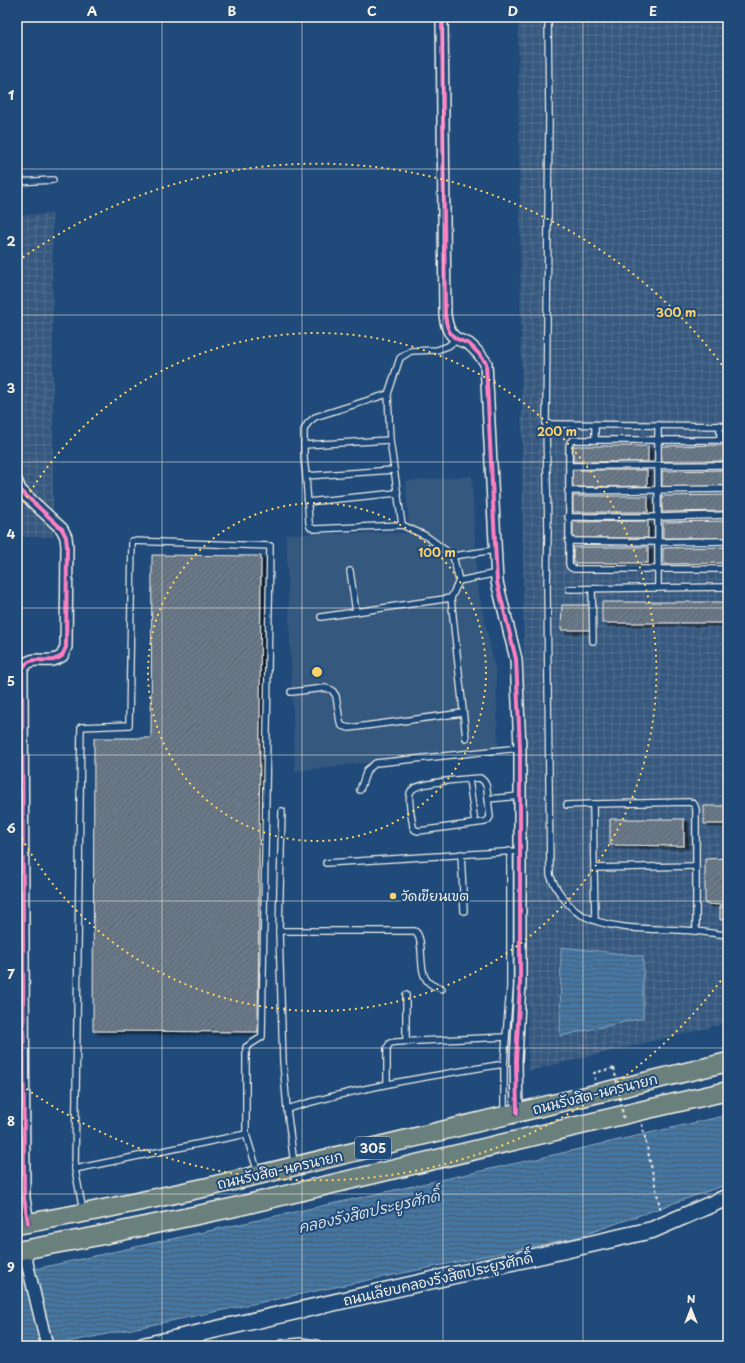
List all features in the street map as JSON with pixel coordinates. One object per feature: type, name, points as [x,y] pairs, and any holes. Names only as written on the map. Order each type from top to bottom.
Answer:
[{"type":"main road","name":"ถนนรังสิต-นครนายก","points":[[22,1224],[153,1199],[294,1167],[728,1062]]},
{"type":"main road","name":"ถนนรังสิต-นครนายก","points":[[21,1251],[231,1208],[728,1091]]},
{"type":"street","points":[[442,17],[446,325],[450,334],[467,343],[478,352],[486,363],[497,582],[516,659],[520,748],[520,796],[515,851],[520,983],[515,1077],[510,1115]]},
{"type":"street","points":[[17,482],[20,490],[62,529],[66,537],[67,546],[66,647],[62,656],[55,660],[30,661],[25,664],[22,670],[24,1190],[22,1224]]},
{"type":"street","name":"ถนนเลียบคลองรังสิตประยูรศักดิ์","points":[[142,1346],[652,1230],[728,1197]]},
{"type":"street","points":[[21,1251],[33,1286],[47,1346]]},
{"type":"street","points":[[282,1346],[301,1344],[316,1346]]},
{"type":"lane","points":[[548,17],[549,119],[546,424],[550,875],[555,888],[580,915],[615,925],[638,928],[696,931],[728,936]]},
{"type":"lane","points":[[17,182],[53,180]]},
{"type":"lane","points":[[402,525],[390,440],[388,394],[400,358],[411,351],[437,350],[448,346],[457,339]]},
{"type":"lane","points":[[388,394],[316,417],[308,423],[304,430],[308,522],[310,527],[315,529],[402,525],[426,536],[453,556],[459,581],[451,598],[466,738]]},
{"type":"lane","points":[[546,424],[728,426]]},
{"type":"lane","points":[[595,425],[595,440]]},
{"type":"lane","points":[[658,425],[658,588]]},
{"type":"lane","points":[[720,426],[720,440]]},
{"type":"lane","points":[[304,445],[390,440]]},
{"type":"lane","points":[[728,440],[573,440],[570,442],[568,491],[569,564],[570,567],[574,569],[658,570],[728,568]]},
{"type":"lane","points":[[569,466],[728,465]]},
{"type":"lane","points":[[306,476],[394,470]]},
{"type":"lane","points":[[568,491],[728,489]]},
{"type":"lane","points":[[307,502],[397,493]]},
{"type":"lane","points":[[568,517],[728,515]]},
{"type":"lane","points":[[568,541],[658,542],[728,540]]},
{"type":"lane","points":[[83,1213],[75,1169],[81,727],[129,725],[132,541],[270,546],[262,1037],[246,1047],[246,1134],[258,1175]]},
{"type":"lane","points":[[453,556],[495,550]]},
{"type":"lane","points":[[350,570],[356,612]]},
{"type":"lane","points":[[459,581],[497,573]]},
{"type":"lane","points":[[569,589],[728,587]]},
{"type":"lane","points":[[592,589],[593,641]]},
{"type":"lane","points":[[321,617],[451,598]]},
{"type":"lane","points":[[291,692],[325,688],[332,690],[336,696],[340,722],[342,726],[349,728],[463,713]]},
{"type":"lane","points":[[360,790],[367,770],[376,763],[520,748]]},
{"type":"lane","points":[[480,778],[487,784],[488,799],[490,817],[488,820],[419,831],[415,830],[413,827],[409,796],[412,790],[416,787],[441,782],[480,778]]},
{"type":"lane","points":[[469,779],[475,823]]},
{"type":"lane","points":[[488,799],[520,796]]},
{"type":"lane","points":[[567,805],[689,802],[694,804],[696,808],[696,931]]},
{"type":"lane","points":[[593,804],[595,920]]},
{"type":"lane","points":[[282,811],[279,931],[283,1070],[294,1167]]},
{"type":"lane","points":[[326,864],[515,851],[510,987],[504,1064],[510,1115]]},
{"type":"lane","points":[[461,854],[464,911]]},
{"type":"lane","points":[[594,868],[695,866]]},
{"type":"lane","points":[[279,931],[415,931],[419,936],[423,973],[426,981],[433,986],[442,989]]},
{"type":"lane","points":[[406,995],[406,1041]]},
{"type":"lane","points":[[387,1083],[387,1048],[390,1043],[506,1037]]},
{"type":"lane","points":[[287,1109],[325,1097],[387,1083],[504,1064]]},
{"type":"lane","points":[[75,1169],[246,1134]]},
{"type":"path","points":[[614,1068],[624,1120]]},
{"type":"path","points":[[643,1126],[662,1214]]},
{"type":"shaded area","points":[[518,17],[728,17],[728,1023],[528,1071]]},
{"type":"shaded area","points":[[52,214],[53,537],[17,537],[17,215]]},
{"type":"shaded area","points":[[472,476],[477,585],[496,673],[498,747],[295,771],[286,534],[409,533],[406,481]]},
{"type":"water","points":[[561,947],[643,956],[643,1018],[560,1036]]},
{"type":"water","name":"คลองรังสิตประยูรศักดิ์","points":[[728,1115],[728,1184],[578,1237],[49,1346],[17,1346],[17,1273]]},
{"type":"building","points":[[728,445],[728,461],[662,462],[661,446]]},
{"type":"building","points":[[573,446],[648,446],[648,462],[573,462]]},
{"type":"building","points":[[572,470],[647,470],[647,486],[573,487]]},
{"type":"building","points":[[728,470],[728,486],[662,487],[662,471]]},
{"type":"building","points":[[728,495],[728,511],[662,512],[662,496]]},
{"type":"building","points":[[573,496],[648,496],[648,512],[573,512]]},
{"type":"building","points":[[648,521],[648,538],[573,538],[573,522]]},
{"type":"building","points":[[728,521],[728,538],[663,538],[663,522]]},
{"type":"building","points":[[573,547],[648,547],[648,563],[573,563]]},
{"type":"building","points":[[728,547],[728,563],[663,564],[663,548]]},
{"type":"building","points":[[152,555],[261,556],[258,1032],[93,1031],[94,738],[151,738]]},
{"type":"building","points":[[602,602],[728,602],[728,623],[602,623]]},
{"type":"building","points":[[562,605],[590,605],[590,630],[561,630]]},
{"type":"building","points":[[728,634],[728,667],[727,667]]},
{"type":"building","points":[[725,799],[728,799],[728,824],[704,824],[704,806],[725,806]]},
{"type":"building","points":[[610,819],[684,819],[684,846],[610,845]]},
{"type":"building","points":[[728,858],[728,901],[723,901],[723,905],[705,904],[705,859]]},
{"type":"building","points":[[720,907],[728,907],[728,919],[720,920]]},
{"type":"cycle path","points":[[442,17],[445,314],[447,325],[451,334],[457,339],[469,344],[486,363],[497,582],[516,659],[520,748],[520,983],[516,1061],[517,1113]]},
{"type":"cycle path","points":[[17,482],[20,490],[62,529],[66,537],[67,546],[66,647],[62,656],[59,658],[53,660],[36,660],[28,662],[22,670],[24,1198],[28,1223]]},
{"type":"place","name":"วัดเขียนเขต","points":[[393,896]]}]
